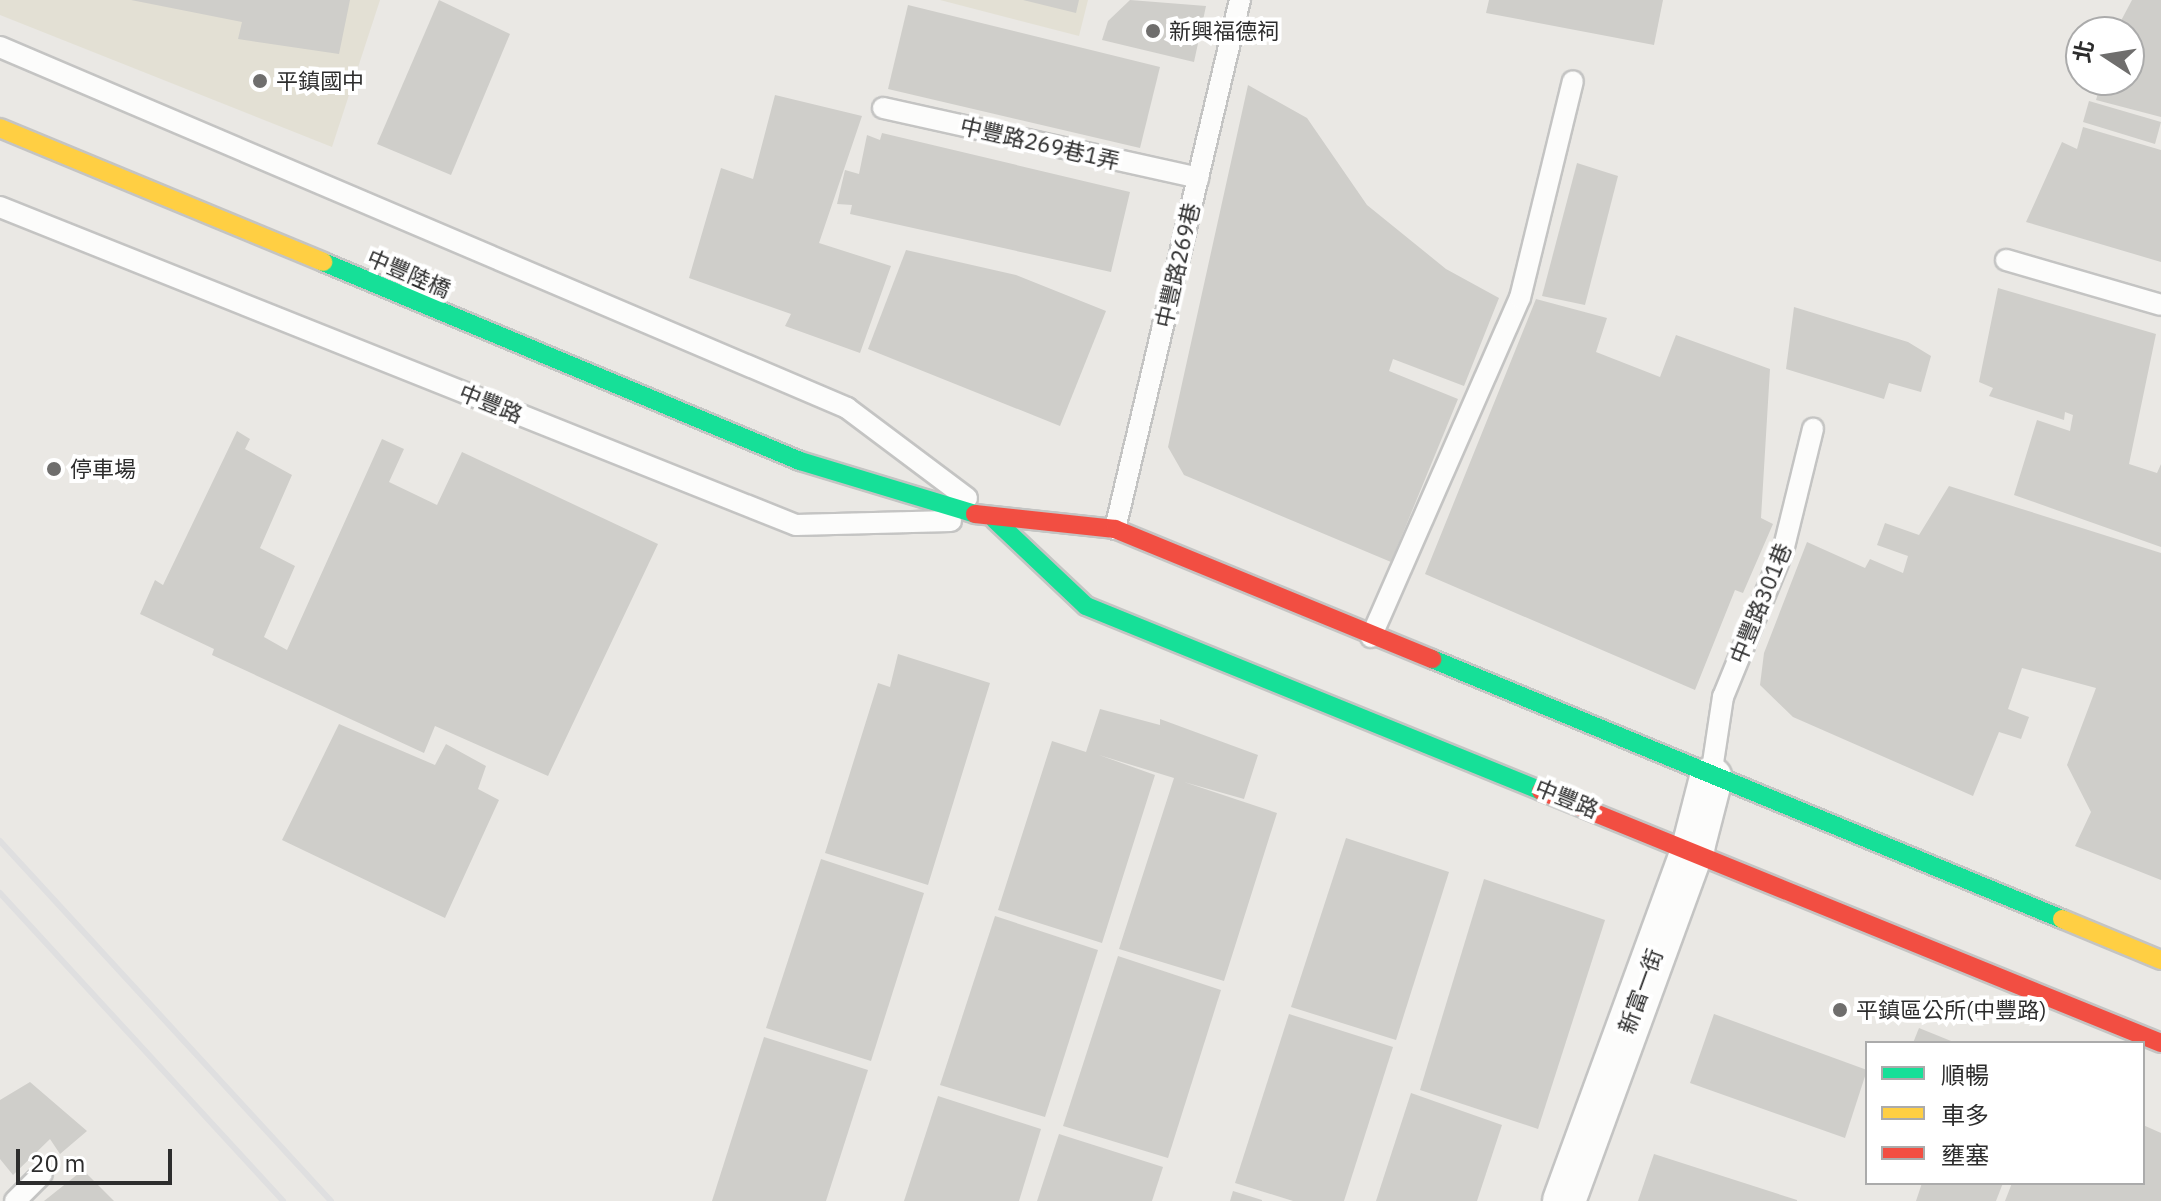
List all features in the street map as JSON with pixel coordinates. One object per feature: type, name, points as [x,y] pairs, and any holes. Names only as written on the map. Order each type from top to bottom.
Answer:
[{"type":"main road","name":"中豐陸橋","points":[[0,128],[800,461]]},
{"type":"main road","name":"中豐路","points":[[800,461],[995,520],[1115,529],[1711,778],[2161,960]]},
{"type":"main road","name":"中豐路","points":[[995,520],[1086,606],[1693,848],[2161,1043]]},
{"type":"street","name":"新富一街","points":[[1564,1201],[1693,848],[1711,778]]},
{"type":"lane","name":"中豐路269巷","points":[[1115,529],[1240,0]]},
{"type":"lane","points":[[0,47],[847,408],[995,520]]},
{"type":"lane","points":[[1371,637],[1520,298],[1573,81]]},
{"type":"lane","name":"中豐路269巷1弄","points":[[883,108],[1198,178]]},
{"type":"lane","name":"中豐路","points":[[0,207],[796,525],[995,520]]},
{"type":"lane","points":[[2006,260],[2161,305]]},
{"type":"lane","name":"中豐路301巷","points":[[1711,778],[1723,697],[1783,551],[1813,429]]},
{"type":"lane","points":[[15,1201],[42,1174]]},
{"type":"shaded area","name":"平鎮國中","points":[[0,0],[380,0],[332,147],[0,15]]},
{"type":"shaded area","points":[[940,0],[1088,0],[1079,36]]},
{"type":"building","points":[[131,0],[350,0],[339,54],[238,39],[242,22]]},
{"type":"building","points":[[439,0],[510,34],[451,175],[377,144]]},
{"type":"building","points":[[1023,0],[1079,0],[1076,13]]},
{"type":"building","name":"新興福德祠","points":[[1130,0],[1206,6],[1194,62],[1102,40],[1108,21]]},
{"type":"building","points":[[1489,0],[1663,0],[1654,45],[1486,13]]},
{"type":"building","points":[[2132,0],[2161,0],[2161,117],[2096,100],[2097,96],[2145,96],[2145,16],[2124,16]]},
{"type":"building","points":[[908,5],[1160,67],[1140,148],[888,89]]},
{"type":"building","points":[[1248,85],[1307,118],[1367,205],[1446,269],[1499,298],[1464,386],[1393,359],[1389,371],[1458,399],[1391,562],[1184,475],[1168,447]]},
{"type":"building","points":[[775,95],[862,116],[819,243],[891,266],[860,353],[785,326],[791,314],[689,278],[721,168],[753,179]]},
{"type":"building","points":[[2089,101],[2161,122],[2155,144],[2083,122]]},
{"type":"building","points":[[2083,127],[2161,150],[2161,262],[2026,222],[2062,142],[2077,149]]},
{"type":"building","points":[[882,133],[1130,192],[1111,272],[850,214],[852,205],[837,204],[845,170],[859,174],[867,135],[880,140]]},
{"type":"building","points":[[1577,163],[1618,176],[1585,305],[1542,296]]},
{"type":"building","points":[[906,250],[1016,275],[1106,311],[1060,426],[868,349]]},
{"type":"building","points":[[1998,288],[2156,334],[2129,464],[2157,473],[2161,464],[2161,547],[2014,495],[2037,420],[2070,431],[2073,415],[2065,412],[2064,420],[1989,396],[1993,388],[1979,382]]},
{"type":"building","points":[[1536,299],[1607,318],[1596,352],[1660,377],[1676,335],[1770,369],[1761,518],[1773,524],[1743,593],[1735,590],[1695,690],[1425,574]]},
{"type":"building","points":[[1794,307],[1908,342],[1931,356],[1921,392],[1889,383],[1884,399],[1786,369]]},
{"type":"building","points":[[237,431],[250,439],[245,449],[292,475],[260,548],[295,566],[264,637],[287,650],[382,439],[404,449],[389,482],[437,505],[462,452],[658,544],[548,776],[435,726],[424,753],[212,655],[214,649],[140,614],[155,580],[163,585]]},
{"type":"building","points":[[1949,486],[2161,553],[2161,880],[2075,846],[2091,812],[2067,765],[2096,688],[2022,668],[2008,709],[2029,717],[2021,739],[1999,732],[1973,796],[1793,717],[1760,685],[1764,653],[1807,542],[1865,568],[1870,559],[1903,573],[1908,556],[1877,545],[1885,523],[1919,535]]},
{"type":"building","points":[[898,654],[990,683],[928,885],[825,853],[878,683],[890,687]]},
{"type":"building","points":[[1100,709],[1160,725],[1160,719],[1258,755],[1244,799],[1184,782],[1277,813],[1224,981],[1119,949],[1174,778],[1099,755],[1155,775],[1102,943],[998,910],[1052,741],[1086,752]]},
{"type":"building","points":[[339,724],[435,765],[446,744],[486,766],[478,789],[499,800],[445,918],[282,840]]},
{"type":"building","points":[[1346,838],[1449,872],[1396,1040],[1291,1007]]},
{"type":"building","points":[[821,859],[924,893],[871,1061],[766,1028]]},
{"type":"building","points":[[1484,879],[1605,920],[1538,1129],[1420,1090]]},
{"type":"building","points":[[995,916],[1098,950],[1045,1117],[940,1085]]},
{"type":"building","points":[[1118,956],[1221,990],[1168,1158],[1063,1126]]},
{"type":"building","points":[[1289,1014],[1393,1047],[1344,1201],[1293,1201],[1235,1183]]},
{"type":"building","points":[[1714,1014],[1865,1069],[1845,1138],[1690,1083]]},
{"type":"building","points":[[1919,1028],[1951,1041],[1914,1041]]},
{"type":"building","points":[[764,1037],[868,1070],[826,1201],[712,1201]]},
{"type":"building","points":[[30,1082],[87,1131],[60,1154],[50,1139],[13,1175],[0,1159],[0,1100]]},
{"type":"building","points":[[1411,1093],[1502,1125],[1477,1201],[1376,1201]]},
{"type":"building","points":[[938,1096],[1041,1129],[1019,1201],[904,1201]]},
{"type":"building","points":[[2145,1126],[2161,1133],[2161,1201],[2005,1201],[2011,1185],[2145,1185]]},
{"type":"building","points":[[1059,1134],[1163,1167],[1152,1201],[1037,1201]]},
{"type":"building","points":[[1654,1154],[1797,1200],[1797,1201],[1638,1201]]},
{"type":"building","points":[[83,1170],[114,1201],[44,1201]]},
{"type":"building","points":[[1921,1185],[2002,1185],[1996,1201],[1916,1201]]},
{"type":"building","points":[[1233,1191],[1262,1200],[1262,1201],[1230,1201]]},
{"type":"railway","points":[[0,841],[331,1201]]},
{"type":"railway","points":[[0,893],[283,1201]]},
{"type":"traffic: fast","points":[[323,262],[800,461],[975,514]]},
{"type":"traffic: fast","points":[[995,520],[1086,606],[1541,791]]},
{"type":"traffic: fast","points":[[1432,659],[2062,919]]},
{"type":"traffic: slow","points":[[0,128],[323,262]]},
{"type":"traffic: slow","points":[[2062,919],[2161,960]]},
{"type":"traffic: jam","points":[[975,514],[1115,529],[1432,659]]},
{"type":"traffic: jam","points":[[1541,791],[2161,1043]]},
{"type":"place","name":"新興福德祠","points":[[1153,31]]},
{"type":"place","name":"平鎮國中","points":[[260,81]]},
{"type":"place","name":"停車場","points":[[54,469]]},
{"type":"place","name":"平鎮區公所(中豐路)","points":[[1840,1010]]}]
